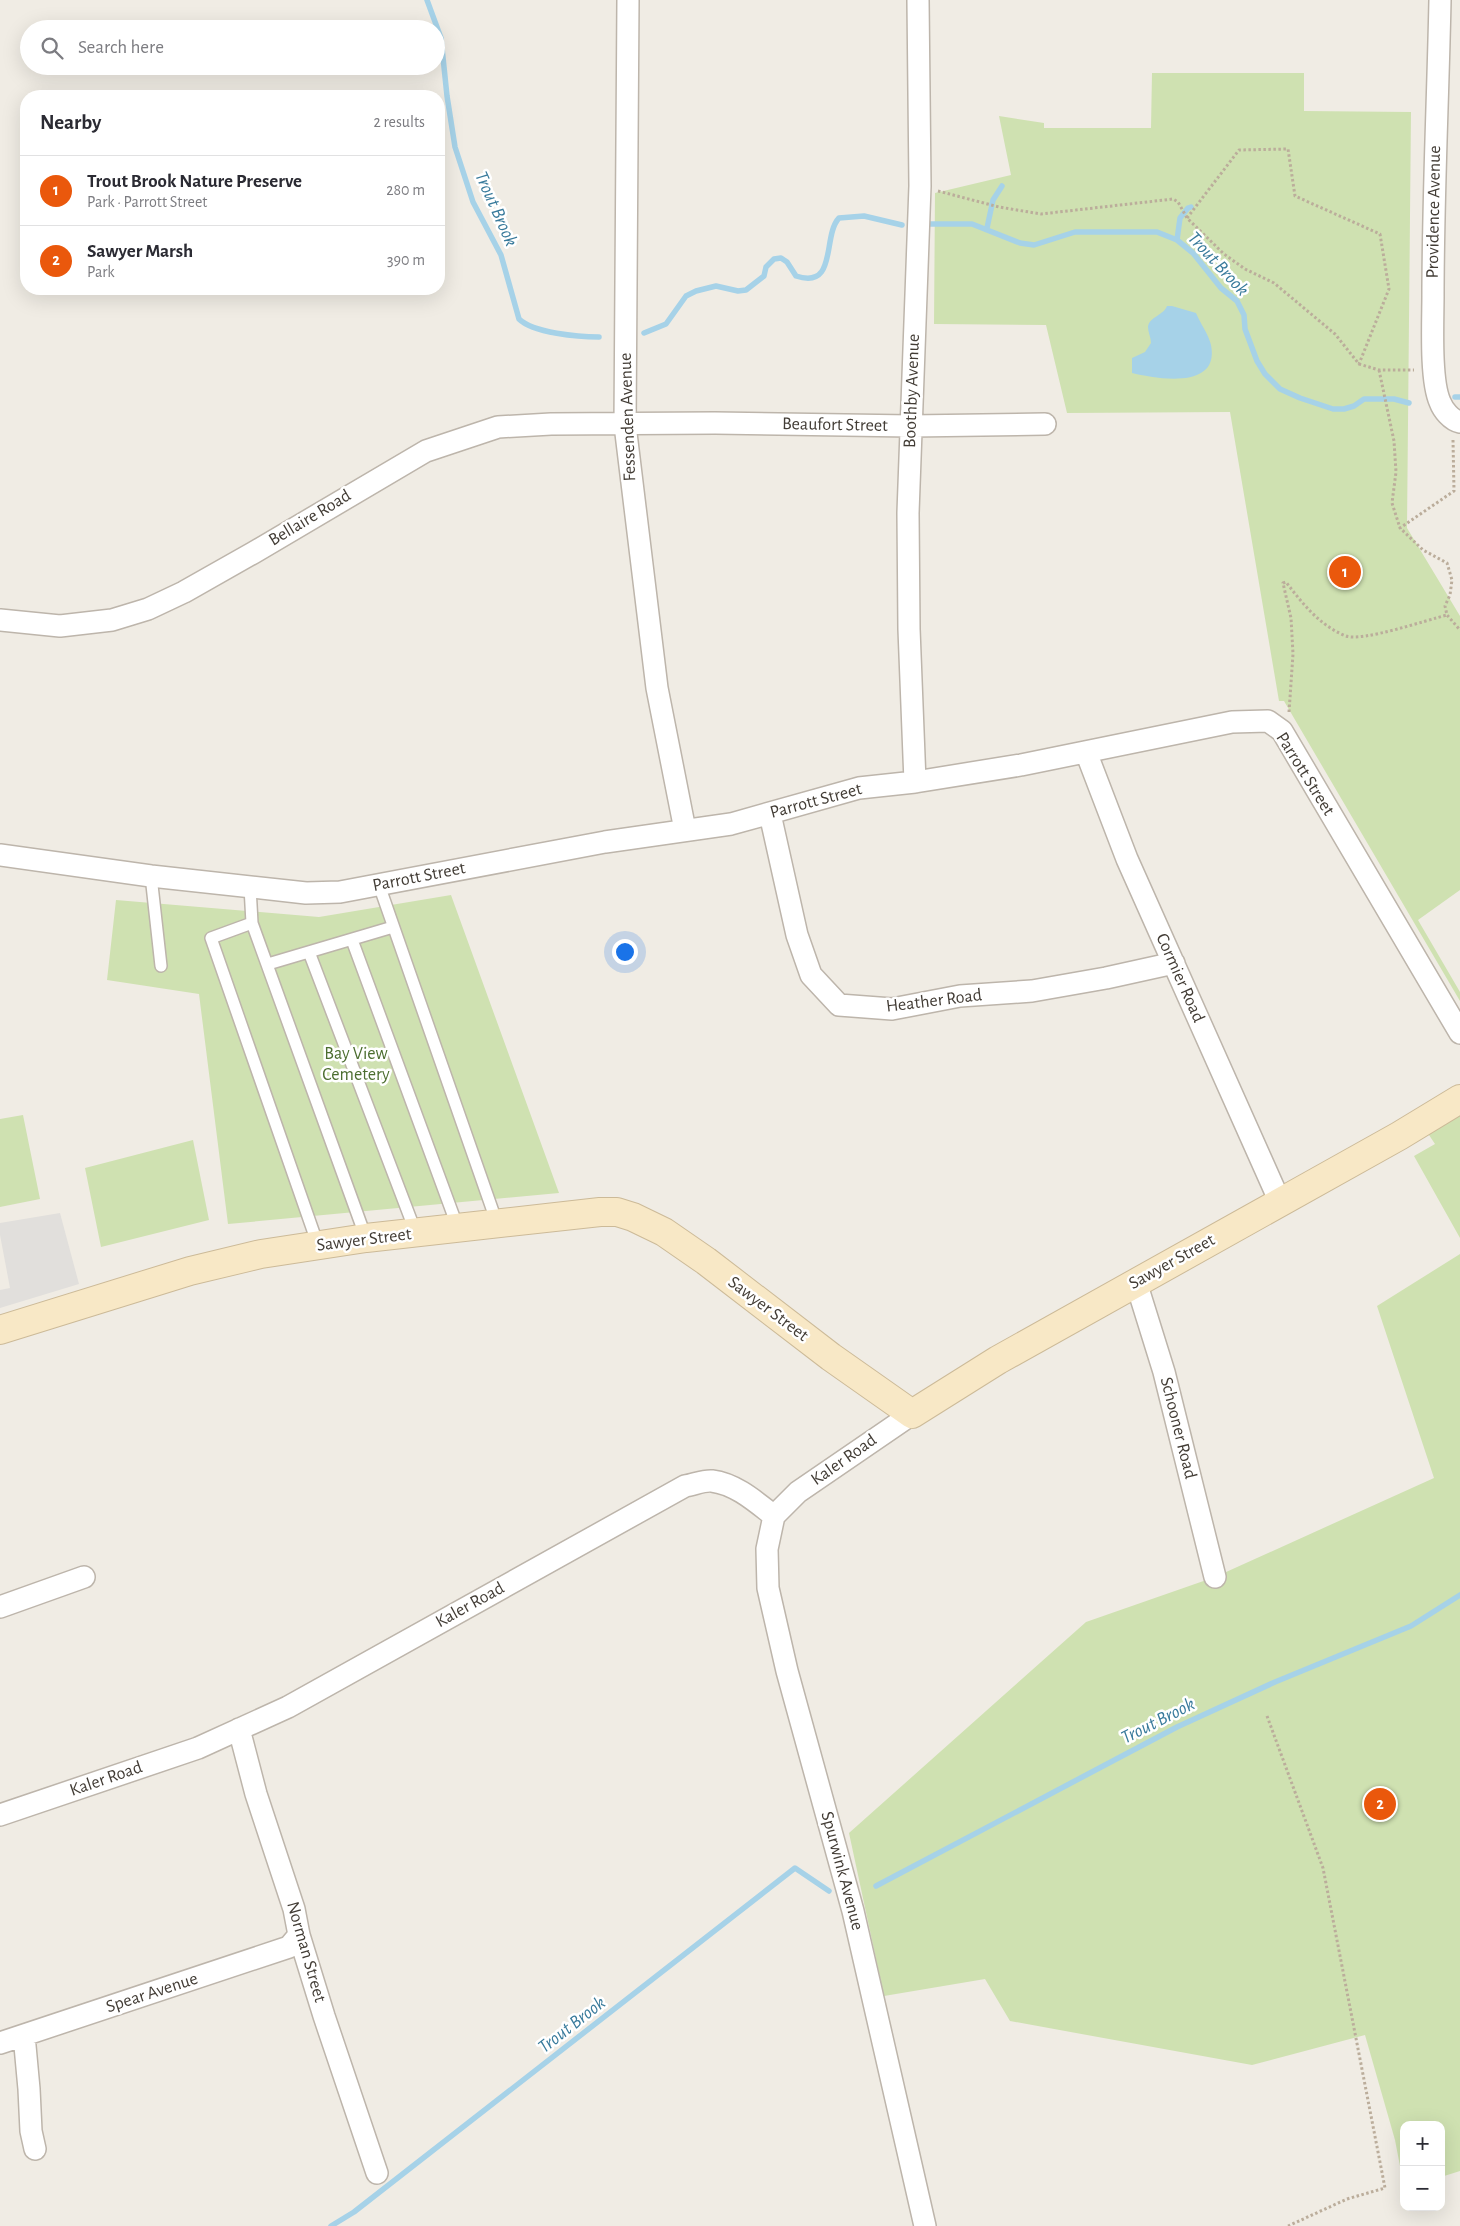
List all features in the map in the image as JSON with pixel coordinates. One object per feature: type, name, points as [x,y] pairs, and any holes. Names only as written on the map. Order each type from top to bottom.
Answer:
[{"type":"street","name":"Fessenden Avenue","points":[[628,0],[625,425],[657,688],[685,830]]},
{"type":"street","name":"Boothby Avenue","points":[[915,782],[909,629],[911,426],[920,186],[918,0]]},
{"type":"street","name":"Providence Avenue","points":[[1440,0],[1433,216],[1435,370],[1440,402],[1456,421]]},
{"type":"street","name":"Beaufort Street","points":[[625,425],[715,423],[911,426],[1045,424]]},
{"type":"street","name":"Bellaire Road","points":[[0,620],[60,626],[112,620],[148,609],[184,592],[253,553],[420,454],[498,427],[550,424],[625,425]]},
{"type":"street","name":"Parrott Street","points":[[0,855],[151,876],[250,887],[306,893],[340,892],[605,842],[731,824],[860,788],[915,782],[1086,752],[1232,722],[1268,721],[1282,731],[1460,1033]]},
{"type":"street","name":"Cormier Road","points":[[1086,752],[1127,859],[1280,1202]]},
{"type":"street","name":"Heather Road","points":[[770,814],[797,935],[808,967],[811,975],[839,1005],[892,1009],[960,996],[1032,991],[1174,964]]},
{"type":"street","name":"Sawyer Street","points":[[0,1330],[190,1271],[261,1254],[366,1238],[600,1212],[617,1212],[649,1223],[706,1261],[831,1357],[912,1414],[998,1360],[1399,1136],[1460,1098]]},
{"type":"street","name":"Schooner Road","points":[[1136,1282],[1164,1372],[1215,1577]]},
{"type":"street","name":"Kaler Road","points":[[0,1815],[198,1748],[288,1707],[685,1486],[711,1481],[730,1487],[747,1496],[774,1516],[798,1492],[912,1414]]},
{"type":"street","name":"Spurwink Avenue","points":[[774,1516],[766,1549],[768,1588],[787,1671],[856,1920],[925,2226]]},
{"type":"street","points":[[0,1607],[84,1577]]},
{"type":"street","name":"Norman Street","points":[[239,1729],[256,1794],[377,2173]]},
{"type":"street","name":"Spear Avenue","points":[[0,2043],[289,1947],[300,1935]]},
{"type":"street","points":[[24,2035],[31,2131],[35,2149]]},
{"type":"lane","points":[[151,876],[161,966]]},
{"type":"lane","points":[[379,885],[497,1223]]},
{"type":"lane","points":[[250,887],[252,923],[366,1238]]},
{"type":"lane","points":[[252,923],[211,938],[318,1245]]},
{"type":"lane","points":[[268,964],[393,927]]},
{"type":"lane","points":[[352,940],[458,1228]]},
{"type":"lane","points":[[308,952],[416,1233]]},
{"type":"path","points":[[1188,218],[1239,150],[1288,149],[1295,196],[1380,234],[1390,289],[1359,364]]},
{"type":"path","points":[[920,186],[999,207],[1041,214],[1166,199],[1178,202],[1188,218],[1224,254],[1245,269],[1274,283],[1335,334],[1359,364],[1379,370],[1435,370]]},
{"type":"path","points":[[1379,370],[1394,441],[1396,472],[1392,503],[1400,528],[1423,550],[1447,563],[1452,580],[1450,595],[1445,606],[1447,615],[1460,630]]},
{"type":"path","points":[[1400,528],[1454,491],[1456,421]]},
{"type":"path","points":[[1282,731],[1289,715],[1293,654],[1291,618],[1283,583],[1286,582],[1311,612],[1347,637],[1374,635],[1447,615]]},
{"type":"path","points":[[1267,1716],[1323,1868],[1385,2188],[1347,2199],[1288,2226]]},
{"type":"green space","points":[[1152,73],[1304,73],[1304,111],[1411,112],[1407,528],[1460,616],[1460,890],[1418,920],[1460,992],[1460,1001],[1284,701],[1279,701],[1230,412],[1067,413],[1046,325],[934,324],[935,193],[1011,175],[999,116],[1044,123],[1044,128],[1151,128]]},
{"type":"green space","name":"Bay View Cemetery","points":[[451,895],[559,1193],[228,1224],[199,994],[107,980],[116,900],[319,917]]},
{"type":"green space","points":[[1460,1099],[1460,1238],[1414,1156],[1435,1144],[1421,1123]]},
{"type":"green space","points":[[23,1115],[40,1199],[0,1207],[0,1119]]},
{"type":"green space","points":[[193,1140],[209,1220],[101,1247],[85,1168]]},
{"type":"green space","points":[[1460,1254],[1460,2171],[1445,2176],[1445,2121],[1400,2121],[1400,2166],[1395,2140],[1365,2035],[1252,2065],[1010,2021],[985,1979],[884,1996],[849,1833],[1086,1622],[1215,1577],[1434,1478],[1377,1306]]},
{"type":"shaded area","points":[[60,1213],[79,1284],[0,1308],[0,1290],[10,1288],[0,1235],[0,1223]]},
{"type":"water","points":[[1167,306],[1196,313],[1211,345],[1211,359],[1206,369],[1197,375],[1170,379],[1132,373],[1132,358],[1145,352],[1151,343],[1148,329],[1149,324]]},
{"type":"waterway","name":"Trout Brook","points":[[427,0],[434,20]]},
{"type":"waterway","name":"Trout Brook","points":[[445,75],[455,147],[473,202],[501,255],[519,319],[526,324],[545,331],[599,337]]},
{"type":"waterway","points":[[987,228],[993,200],[1002,186]]},
{"type":"waterway","points":[[1177,240],[1180,218],[1191,207]]},
{"type":"waterway","name":"Trout Brook","points":[[644,333],[666,324],[686,296],[696,291],[716,286],[738,291],[746,290],[764,276],[766,267],[774,259],[781,258],[787,262],[796,276],[809,278],[818,275],[824,269],[834,226],[839,218],[864,216],[902,225]]},
{"type":"waterway","name":"Trout Brook","points":[[926,224],[972,224],[1020,243],[1034,245],[1075,232],[1157,232],[1177,240],[1193,253],[1221,288],[1237,301],[1244,315],[1245,329],[1257,361],[1265,374],[1280,389],[1333,409],[1344,409],[1354,406],[1364,399],[1394,399],[1409,403]]},
{"type":"waterway","name":"Trout Brook","points":[[1455,397],[1460,397]]},
{"type":"waterway","name":"Trout Brook","points":[[876,1886],[1177,1727],[1275,1682],[1411,1626],[1460,1595]]},
{"type":"waterway","name":"Trout Brook","points":[[331,2226],[354,2212],[795,1868],[829,1891]]},
{"type":"place","name":"Trout Brook Nature Preserve","points":[[1345,572]]},
{"type":"place","name":"Sawyer Marsh","points":[[1380,1804]]}]
